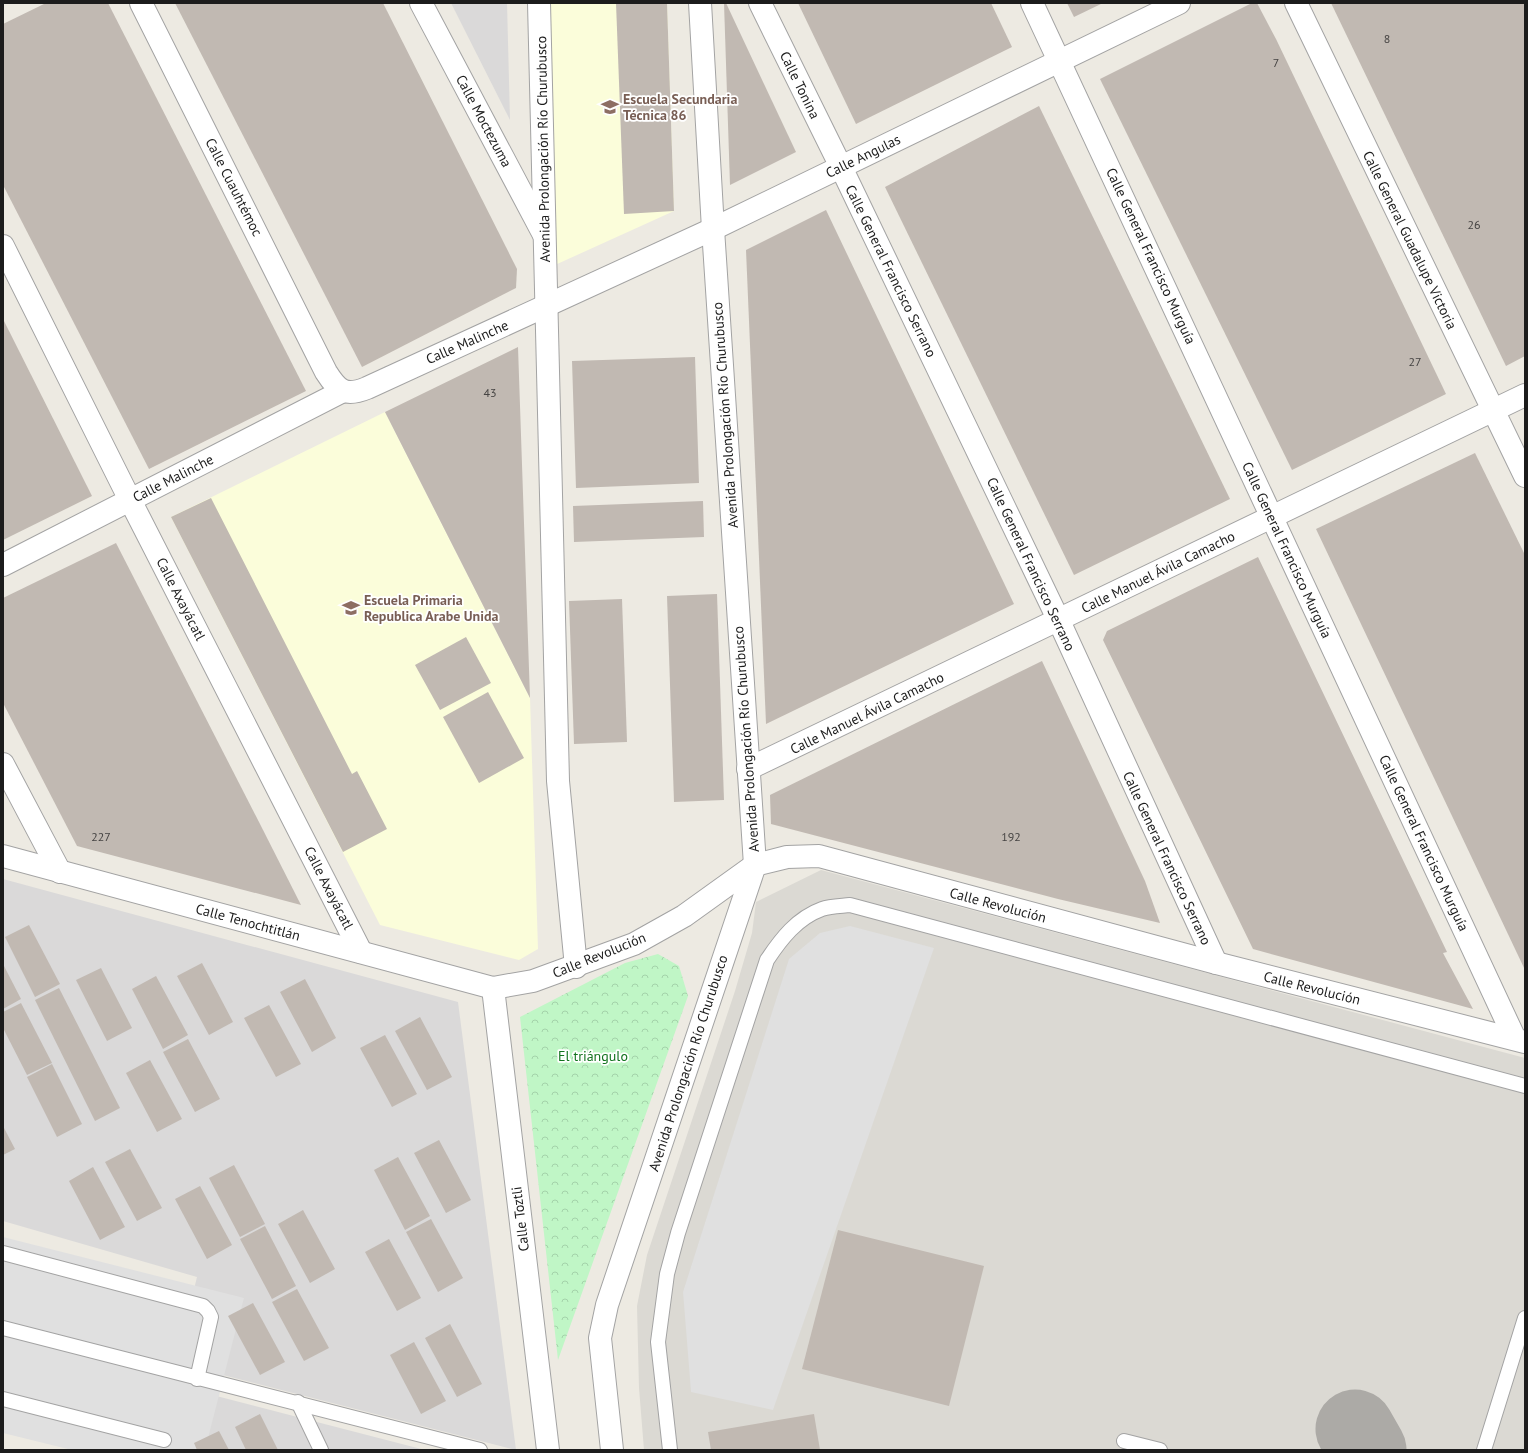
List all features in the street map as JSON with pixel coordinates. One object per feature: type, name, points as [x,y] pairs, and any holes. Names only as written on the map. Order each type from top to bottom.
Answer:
[{"type":"street","name":"Calle Cuauhtémoc","points":[[141,3],[326,372],[332,381],[343,391]]},
{"type":"street","name":"Calle Moctezuma","points":[[421,3],[546,240]]},
{"type":"street","name":"Avenida Prolongación Río Churubusco","points":[[539,3],[546,240],[546,307],[558,781],[576,967]]},
{"type":"street","name":"Avenida Prolongación Río Churubusco","points":[[612,1450],[600,1338],[607,1305],[755,865],[713,229],[700,3]]},
{"type":"street","name":"Calle Tonina","points":[[760,3],[841,167]]},
{"type":"street","name":"Calle General Francisco Murguía","points":[[1032,3],[1520,1041]]},
{"type":"street","name":"Calle Angulas","points":[[546,307],[713,229],[1179,3]]},
{"type":"street","name":"Calle General Guadalupe Victoria","points":[[1296,3],[1525,476]]},
{"type":"street","name":"Calle General Francisco Serrano","points":[[841,167],[1059,621],[1216,963]]},
{"type":"street","name":"Calle Axayácatl","points":[[3,246],[130,500],[361,952]]},
{"type":"street","name":"Calle Malinche","points":[[3,565],[343,391],[351,392],[362,390],[546,307]]},
{"type":"street","name":"Calle Manuel Ávila Camacho","points":[[748,769],[1059,621],[1272,516],[1525,395]]},
{"type":"street","points":[[3,764],[60,872]]},
{"type":"street","name":"Calle Tenochtitlán","points":[[3,856],[493,988]]},
{"type":"street","name":"Calle Revolución","points":[[493,988],[533,981],[576,967],[634,944],[684,916],[755,865],[787,857],[819,856],[1216,963],[1520,1041]]},
{"type":"street","name":"Calle Toztli","points":[[493,988],[548,1450]]},
{"type":"lane","points":[[670,1450],[658,1342],[667,1274],[678,1233],[767,960],[781,939],[798,922],[822,908],[850,906],[1525,1086]]},
{"type":"lane","points":[[3,1253],[203,1306],[211,1317],[197,1379]]},
{"type":"lane","points":[[1484,1450],[1525,1318]]},
{"type":"lane","points":[[3,1328],[197,1379],[298,1402],[480,1450]]},
{"type":"lane","points":[[3,1399],[164,1440]]},
{"type":"lane","points":[[298,1402],[321,1450]]},
{"type":"lane","points":[[1124,1441],[1160,1450]]},
{"type":"shaded area","points":[[451,3],[507,3],[510,120]]},
{"type":"shaded area","name":"Escuela Secundaria Técnica 86","points":[[546,3],[667,3],[674,211],[555,265]]},
{"type":"shaded area","name":"Escuela Primaria Republica Arabe Unida","points":[[385,412],[530,698],[538,949],[519,960],[380,925],[171,517]]},
{"type":"shaded area","points":[[821,870],[1525,1058],[1525,1450],[644,1450],[639,1388],[637,1306],[647,1255],[735,991],[752,933],[756,902]]},
{"type":"shaded area","points":[[3,879],[458,1002],[516,1450],[176,1363],[197,1277],[3,1221]]},
{"type":"shaded area","points":[[850,926],[934,948],[773,1410],[691,1392],[683,1292],[789,959],[820,933]]},
{"type":"shaded area","points":[[3,1237],[244,1298],[205,1450],[72,1450],[3,1433]]},
{"type":"shaded area","points":[[170,1384],[425,1450],[155,1450]]},
{"type":"green space","name":"El triángulo","points":[[658,954],[679,966],[688,996],[558,1360],[520,1017],[625,963]]},
{"type":"building","points":[[46,3],[108,3],[306,391],[149,469],[3,185],[3,24]]},
{"type":"building","points":[[175,3],[383,3],[517,269],[516,288],[362,367]]},
{"type":"building","points":[[616,3],[667,3],[674,211],[624,214]]},
{"type":"building","points":[[724,3],[726,3],[796,152],[730,185]]},
{"type":"building","points":[[798,3],[991,3],[1012,47],[856,124]]},
{"type":"building","points":[[1067,3],[1103,3],[1074,17]]},
{"type":"building","points":[[1252,3],[1257,3],[1276,39],[1446,394],[1292,470],[1100,79]]},
{"type":"building","points":[[1331,3],[1524,3],[1525,356],[1506,366]]},
{"type":"building","points":[[1039,106],[1230,499],[1074,575],[885,187]]},
{"type":"building","points":[[826,210],[1014,604],[766,724],[746,250]]},
{"type":"building","points":[[3,319],[92,496],[3,540]]},
{"type":"building","points":[[518,347],[526,582],[530,698],[385,412]]},
{"type":"building","points":[[695,357],[699,483],[576,488],[572,361]]},
{"type":"building","points":[[1475,453],[1525,555],[1525,970],[1316,529]]},
{"type":"building","points":[[211,498],[352,774],[357,771],[387,829],[343,852],[171,517]]},
{"type":"building","points":[[703,501],[704,537],[574,542],[573,506]]},
{"type":"building","points":[[116,543],[301,905],[77,846],[3,703],[3,598]]},
{"type":"building","points":[[1258,557],[1447,952],[1443,953],[1473,1009],[1253,949],[1103,640],[1107,631]]},
{"type":"building","points":[[717,594],[724,800],[674,802],[667,596]]},
{"type":"building","points":[[622,599],[627,742],[574,744],[569,601]]},
{"type":"building","points":[[466,637],[491,683],[440,710],[415,665]]},
{"type":"building","points":[[1042,661],[1145,881],[1160,923],[1058,899],[771,824],[770,795]]},
{"type":"building","points":[[488,692],[524,758],[479,783],[443,717]]},
{"type":"building","points":[[29,925],[60,984],[35,997],[5,937]]},
{"type":"building","points":[[202,963],[233,1022],[209,1035],[177,976]]},
{"type":"building","points":[[3,964],[21,999],[3,1009]]},
{"type":"building","points":[[101,968],[132,1028],[107,1041],[76,980]]},
{"type":"building","points":[[156,976],[188,1035],[163,1049],[132,989]]},
{"type":"building","points":[[305,979],[336,1038],[312,1052],[280,992]]},
{"type":"building","points":[[59,988],[120,1108],[95,1121],[35,1000]]},
{"type":"building","points":[[21,1003],[52,1063],[27,1075],[3,1028],[3,1012]]},
{"type":"building","points":[[269,1005],[301,1064],[276,1077],[244,1018]]},
{"type":"building","points":[[420,1017],[452,1077],[427,1090],[395,1031]]},
{"type":"building","points":[[385,1035],[417,1094],[392,1107],[360,1048]]},
{"type":"building","points":[[188,1039],[220,1099],[195,1112],[163,1052]]},
{"type":"building","points":[[150,1060],[182,1119],[157,1132],[126,1073]]},
{"type":"building","points":[[52,1064],[82,1124],[57,1137],[27,1077]]},
{"type":"building","points":[[3,1126],[15,1149],[3,1155]]},
{"type":"building","points":[[439,1140],[471,1200],[446,1213],[414,1153]]},
{"type":"building","points":[[130,1149],[162,1208],[137,1221],[105,1162]]},
{"type":"building","points":[[398,1157],[430,1216],[405,1230],[374,1170]]},
{"type":"building","points":[[234,1165],[265,1224],[240,1237],[209,1178]]},
{"type":"building","points":[[93,1167],[125,1227],[100,1240],[69,1181]]},
{"type":"building","points":[[200,1186],[232,1245],[207,1259],[175,1199]]},
{"type":"building","points":[[303,1210],[335,1269],[310,1283],[278,1224]]},
{"type":"building","points":[[431,1219],[463,1278],[438,1292],[406,1232]]},
{"type":"building","points":[[265,1226],[296,1286],[272,1299],[240,1239]]},
{"type":"building","points":[[838,1230],[984,1266],[949,1406],[802,1369]]},
{"type":"building","points":[[389,1239],[421,1298],[397,1311],[365,1252]]},
{"type":"building","points":[[297,1289],[329,1348],[304,1361],[272,1302]]},
{"type":"building","points":[[253,1303],[285,1362],[260,1375],[228,1316]]},
{"type":"building","points":[[450,1324],[482,1384],[457,1397],[425,1338]]},
{"type":"building","points":[[414,1342],[446,1401],[421,1414],[390,1355]]},
{"type":"building","points":[[260,1414],[278,1450],[246,1450],[235,1427]]},
{"type":"building","points":[[814,1414],[820,1450],[711,1450],[708,1432]]},
{"type":"building","points":[[219,1431],[229,1450],[197,1450],[194,1443]]},
{"type":"taxiway","points":[[1355,1429],[1367,1450]]},
{"type":"place","name":"Escuela Secundaria Técnica 86","points":[[610,107]]},
{"type":"place","name":"Escuela Primaria Republica Arabe Unida","points":[[351,608]]}]
